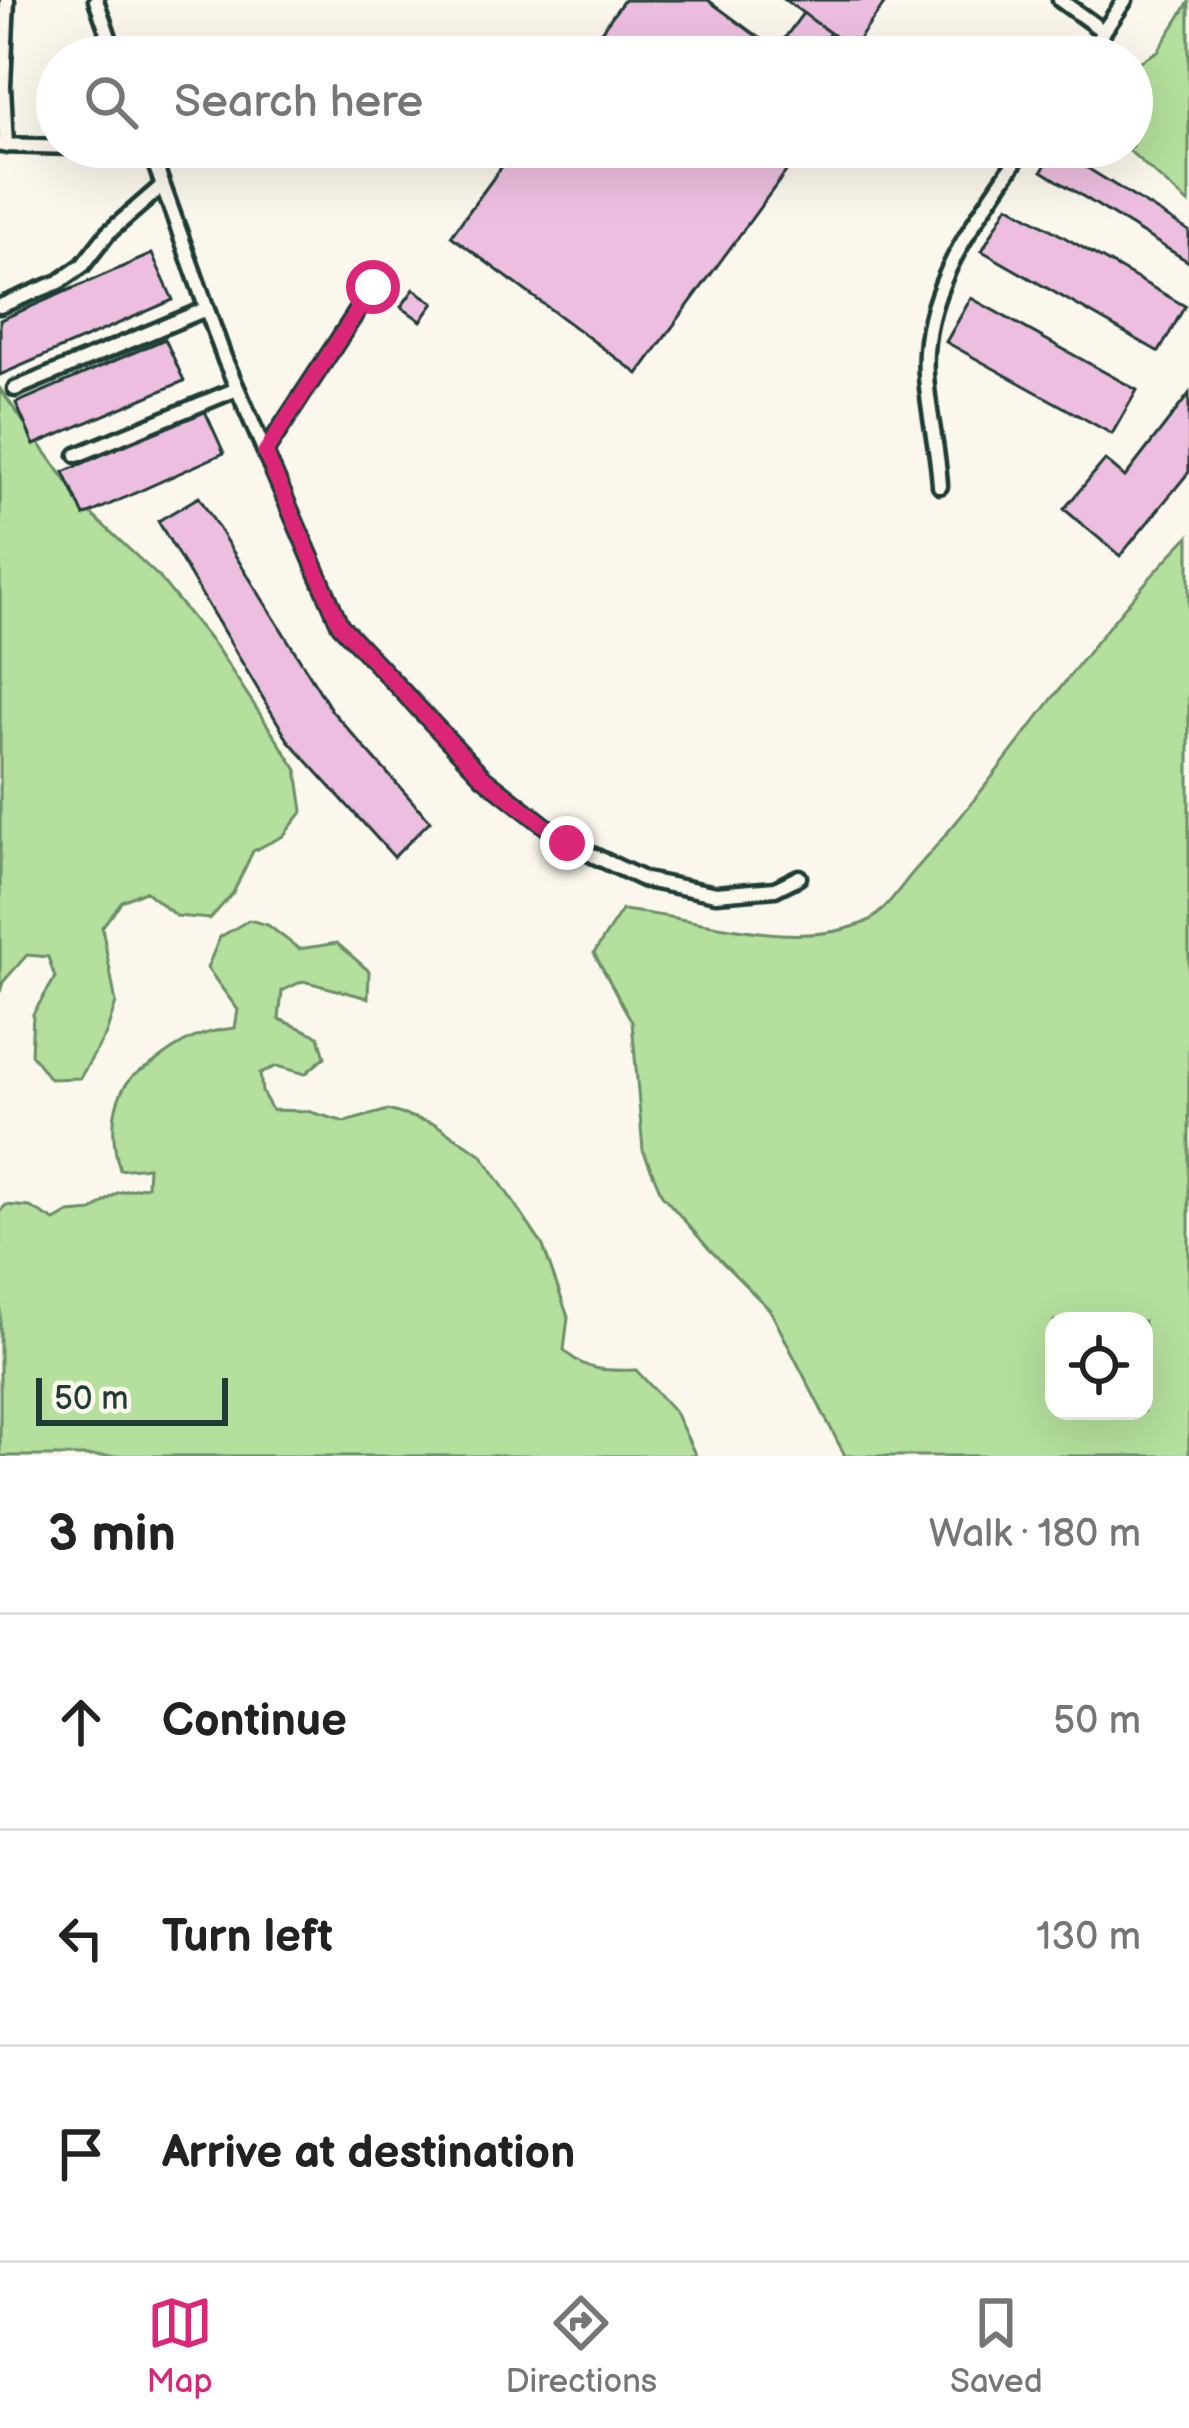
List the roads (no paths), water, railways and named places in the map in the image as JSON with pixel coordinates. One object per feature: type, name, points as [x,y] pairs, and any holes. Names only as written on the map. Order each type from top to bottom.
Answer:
[{"type":"lane","points":[[7,0],[3,146],[36,146]]},
{"type":"lane","points":[[96,0],[109,36]]},
{"type":"lane","points":[[1060,0],[1103,31]]},
{"type":"lane","points":[[1100,36],[1125,0]]},
{"type":"lane","points":[[156,168],[238,389],[340,625],[483,777],[567,843],[645,880],[716,894],[775,889],[800,878]]},
{"type":"lane","points":[[940,486],[938,439],[926,376],[935,303],[962,243],[1011,168]]},
{"type":"lane","points":[[0,306],[59,282],[83,265],[108,233],[162,186]]},
{"type":"lane","points":[[265,452],[373,287]]},
{"type":"lane","points":[[15,389],[206,309]]},
{"type":"lane","points":[[77,454],[238,389]]}]
